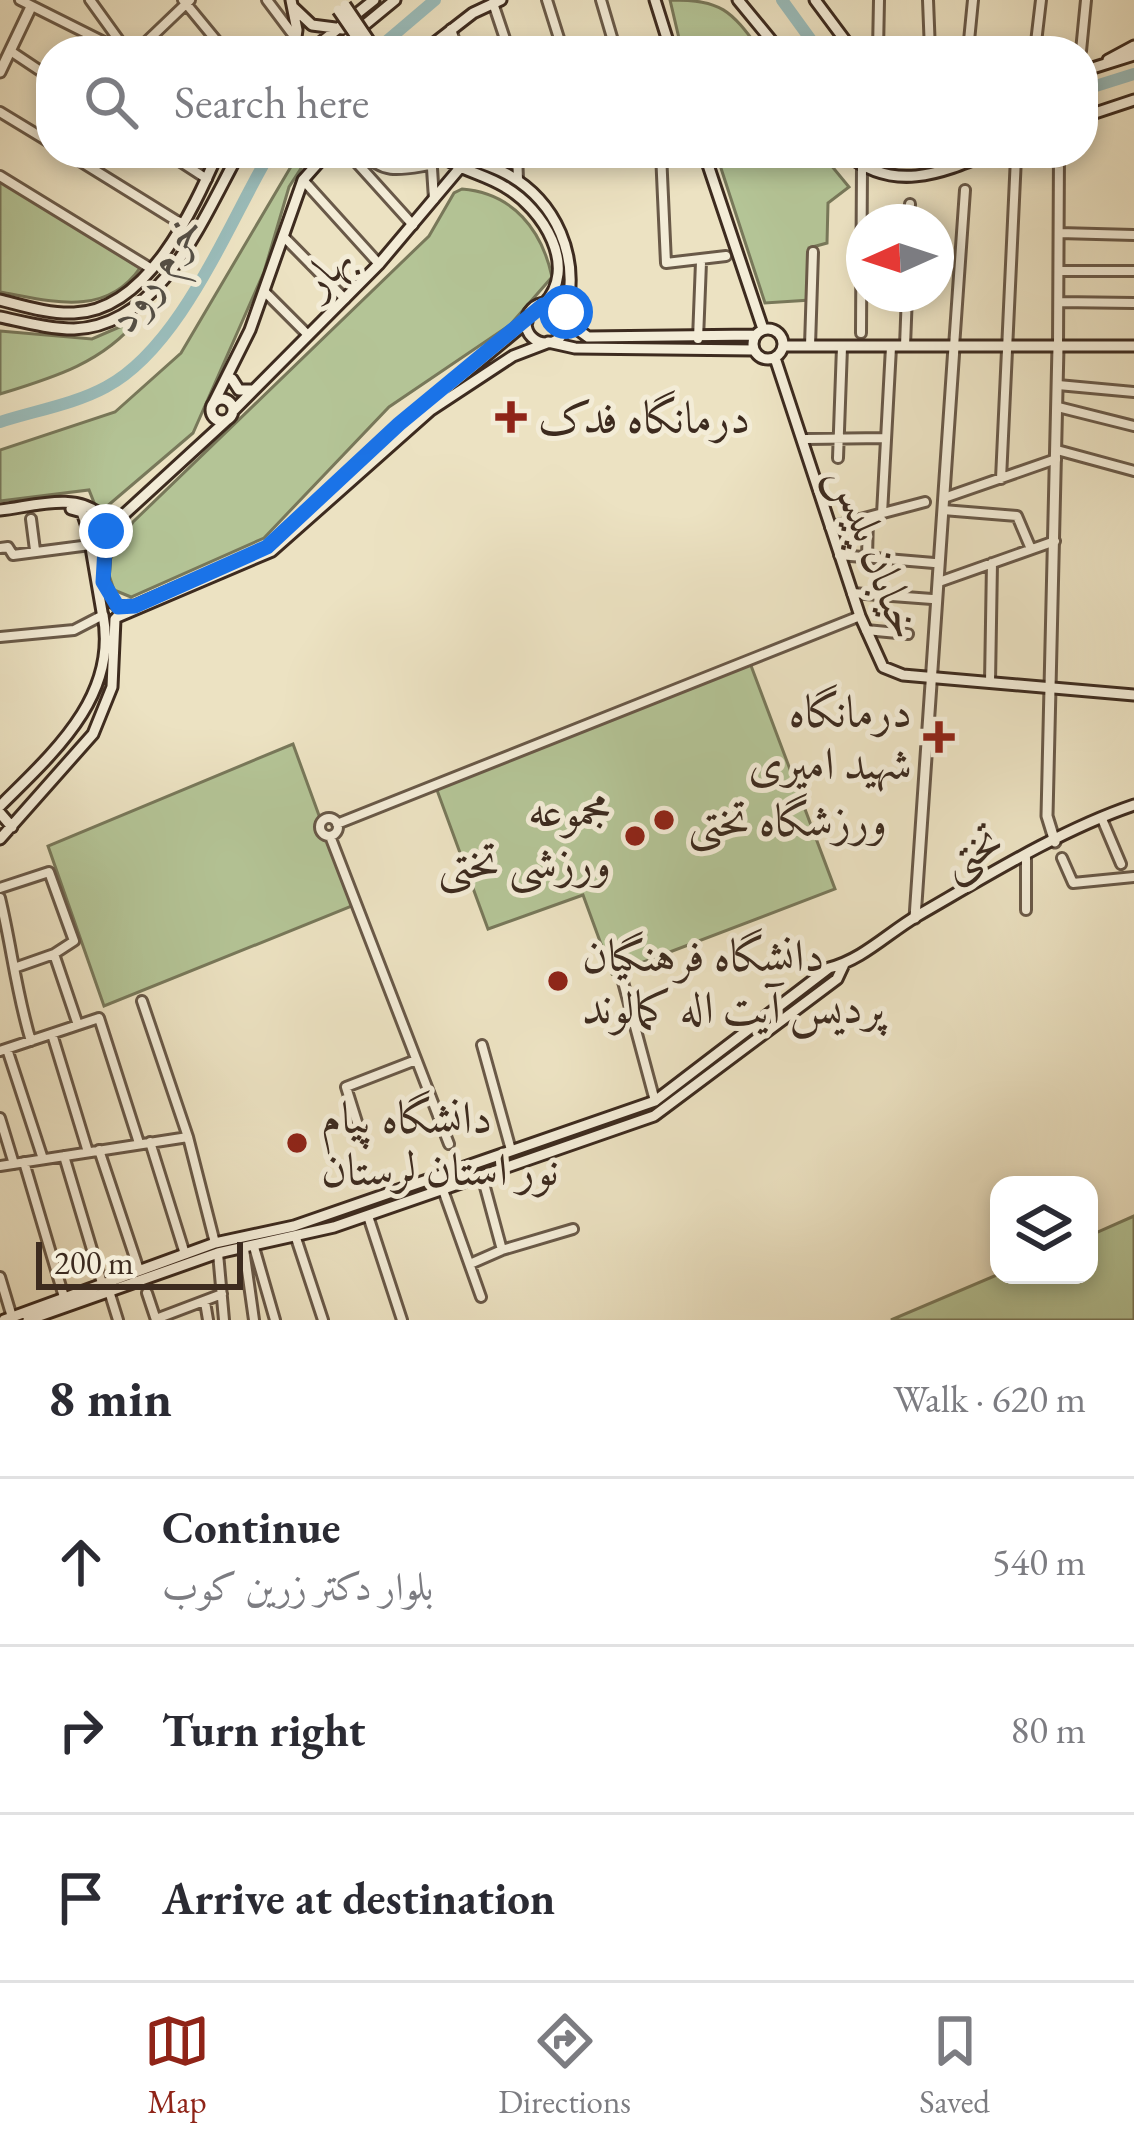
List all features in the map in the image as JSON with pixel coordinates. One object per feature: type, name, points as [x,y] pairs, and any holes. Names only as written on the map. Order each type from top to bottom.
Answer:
[{"type":"main road","points":[[351,36],[395,0]]},
{"type":"main road","points":[[655,0],[666,36]]},
{"type":"main road","points":[[738,0],[768,36]]},
{"type":"main road","points":[[815,0],[842,36]]},
{"type":"main road","points":[[824,13],[825,0]]},
{"type":"main road","points":[[442,36],[496,1]]},
{"type":"main road","points":[[292,3],[295,36]]},
{"type":"main road","points":[[292,3],[312,25],[343,29]]},
{"type":"main road","points":[[332,36],[369,3]]},
{"type":"main road","points":[[339,4],[357,36]]},
{"type":"main road","points":[[339,4],[364,36]]},
{"type":"main road","points":[[0,72],[30,9]]},
{"type":"main road","points":[[1098,66],[1134,50]]},
{"type":"main road","points":[[1098,112],[1134,100]]},
{"type":"main road","points":[[1105,110],[1134,109]]},
{"type":"main road","points":[[0,300],[87,312],[118,300],[150,268],[211,168]]},
{"type":"main road","points":[[0,317],[57,328],[88,328],[141,304],[167,272],[229,168]]},
{"type":"main road","points":[[196,442],[266,292],[312,168]]},
{"type":"main road","points":[[116,612],[272,551],[396,437],[464,385],[548,342],[566,316],[571,292],[564,238],[546,208],[519,182],[488,168]]},
{"type":"main road","points":[[709,168],[759,332],[754,350]]},
{"type":"main road","points":[[866,168],[880,174],[925,178],[951,168]]},
{"type":"main road","points":[[102,614],[135,606],[267,547],[399,424],[527,322],[554,294],[559,270],[546,230],[512,190],[459,169]]},
{"type":"main road","name":"بهار","points":[[143,491],[345,299],[459,169]]},
{"type":"main road","points":[[543,305],[556,302],[588,338],[698,340],[778,332],[783,346]]},
{"type":"main road","points":[[527,322],[530,340],[575,348],[754,350],[760,357],[775,358],[783,346]]},
{"type":"main road","points":[[498,341],[514,344],[513,356]]},
{"type":"main road","points":[[783,346],[1134,346]]},
{"type":"main road","points":[[1055,842],[1047,816],[1058,346]]},
{"type":"main road","points":[[915,918],[954,347]]},
{"type":"main road","name":"خیابان پلیس","points":[[775,358],[860,616],[883,667],[932,677],[1134,695]]},
{"type":"main road","points":[[232,372],[239,390],[251,390]]},
{"type":"main road","points":[[230,412],[232,372]]},
{"type":"main road","points":[[212,407],[222,399],[230,412]]},
{"type":"main road","points":[[212,407],[216,419],[230,412]]},
{"type":"main road","points":[[87,528],[91,518],[102,517],[143,491]]},
{"type":"main road","points":[[87,528],[95,536],[106,531],[143,491]]},
{"type":"main road","points":[[0,513],[74,502],[91,506],[102,517],[106,531],[103,582],[116,612],[112,687],[93,734],[0,839]]},
{"type":"main road","points":[[0,513],[78,509],[87,528],[102,614],[101,673],[70,736],[0,809],[12,827]]},
{"type":"main road","name":"تختی","points":[[844,964],[915,918],[1134,805]]},
{"type":"main road","points":[[246,1245],[655,1101],[829,968],[844,964]]},
{"type":"main road","points":[[106,1287],[184,1254],[296,1238],[334,1227],[667,1108],[837,979],[844,964]]},
{"type":"main road","points":[[580,1126],[584,1140]]},
{"type":"main road","points":[[330,1214],[334,1227]]},
{"type":"main road","points":[[28,1320],[217,1248]]},
{"type":"main road","points":[[8,1318],[66,1302]]},
{"type":"street","points":[[20,0],[90,36]]},
{"type":"street","points":[[90,0],[114,36]]},
{"type":"street","points":[[267,0],[290,36]]},
{"type":"street","points":[[547,0],[558,36]]},
{"type":"street","points":[[601,0],[612,36]]},
{"type":"street","points":[[878,36],[879,0]]},
{"type":"street","points":[[928,0],[929,36]]},
{"type":"street","points":[[969,36],[973,0]]},
{"type":"street","points":[[1037,36],[1041,0]]},
{"type":"street","points":[[1083,36],[1086,0]]},
{"type":"street","points":[[152,36],[186,1],[213,36]]},
{"type":"street","points":[[496,1],[505,36]]},
{"type":"street","points":[[451,28],[453,36]]},
{"type":"street","points":[[12,52],[36,68]]},
{"type":"street","points":[[0,112],[36,134]]},
{"type":"street","points":[[91,168],[181,223]]},
{"type":"street","points":[[190,168],[207,179]]},
{"type":"street","points":[[361,168],[413,226]]},
{"type":"street","points":[[382,168],[415,168]]},
{"type":"street","points":[[430,168],[434,202]]},
{"type":"street","points":[[518,168],[519,182]]},
{"type":"street","points":[[662,168],[666,263],[726,256]]},
{"type":"street","points":[[861,333],[862,168]]},
{"type":"street","points":[[1000,479],[1016,168]]},
{"type":"street","points":[[1058,346],[1059,168]]},
{"type":"street","points":[[307,175],[379,264]]},
{"type":"street","points":[[0,176],[150,268]]},
{"type":"street","points":[[954,347],[965,190]]},
{"type":"street","points":[[1059,233],[1134,235]]},
{"type":"street","points":[[283,236],[345,299]]},
{"type":"street","points":[[810,346],[813,253]]},
{"type":"street","points":[[698,340],[701,262]]},
{"type":"street","points":[[1059,272],[1134,271]]},
{"type":"street","points":[[266,292],[307,334]]},
{"type":"street","points":[[1058,302],[1134,303]]},
{"type":"street","points":[[905,347],[906,312]]},
{"type":"street","points":[[838,458],[842,347]]},
{"type":"street","points":[[882,514],[891,347]]},
{"type":"street","points":[[1058,385],[1134,392]]},
{"type":"street","points":[[1058,407],[1134,426]]},
{"type":"street","points":[[806,439],[886,438]]},
{"type":"street","points":[[944,504],[1057,454],[1134,471]]},
{"type":"street","points":[[830,527],[926,502]]},
{"type":"street","points":[[944,504],[1017,516],[1031,549]]},
{"type":"street","points":[[867,557],[868,517]]},
{"type":"street","points":[[31,519],[35,550]]},
{"type":"street","points":[[939,582],[1056,540]]},
{"type":"street","points":[[0,548],[8,547],[13,555],[90,544]]},
{"type":"street","points":[[839,555],[934,563]]},
{"type":"street","points":[[990,682],[992,563]]},
{"type":"street","points":[[852,592],[932,599]]},
{"type":"street","points":[[0,637],[74,630],[102,614]]},
{"type":"street","points":[[329,836],[338,824],[860,616]]},
{"type":"street","points":[[865,630],[908,634]]},
{"type":"street","points":[[338,824],[331,818],[321,824],[322,832],[329,836],[449,1144]]},
{"type":"street","points":[[1102,819],[1121,864]]},
{"type":"street","points":[[1026,858],[1026,910]]},
{"type":"street","points":[[1062,858],[1073,884],[1134,877]]},
{"type":"street","points":[[0,888],[50,872],[74,941],[17,967]]},
{"type":"street","points":[[0,898],[17,967],[12,981],[31,1041]]},
{"type":"street","points":[[615,952],[655,1101]]},
{"type":"street","points":[[54,954],[78,1025]]},
{"type":"street","points":[[142,1001],[188,1137],[217,1248],[224,1320]]},
{"type":"street","points":[[43,1159],[4,1050],[98,1018],[184,1254]]},
{"type":"street","points":[[52,1034],[139,1270]]},
{"type":"street","points":[[482,1045],[511,1150]]},
{"type":"street","points":[[362,1138],[346,1087],[416,1060]]},
{"type":"street","points":[[0,1118],[70,1320]]},
{"type":"street","points":[[0,1166],[188,1137]]},
{"type":"street","points":[[64,1156],[118,1320]]},
{"type":"street","points":[[482,1176],[502,1250]]},
{"type":"street","points":[[443,1190],[481,1297]]},
{"type":"street","points":[[368,1216],[402,1320]]},
{"type":"street","points":[[470,1264],[573,1228]]},
{"type":"street","points":[[296,1238],[323,1320]]},
{"type":"street","points":[[246,1245],[254,1320]]},
{"type":"street","points":[[246,1245],[275,1320]]},
{"type":"street","points":[[0,1276],[8,1318]]},
{"type":"street","points":[[147,1293],[156,1320],[222,1294]]},
{"type":"street","points":[[205,1302],[208,1320]]},
{"type":"green space","points":[[670,0],[714,5],[749,36],[678,36]]},
{"type":"green space","points":[[290,168],[301,168],[289,187],[264,272],[193,433],[105,508],[95,505],[89,490],[0,501],[0,450],[115,412],[181,353]]},
{"type":"green space","points":[[721,168],[833,168],[849,187],[828,203],[827,243],[809,248],[810,300],[765,303]]},
{"type":"green space","points":[[0,177],[140,268],[126,284],[94,300],[57,302],[0,292]]},
{"type":"green space","points":[[462,189],[496,198],[522,217],[541,244],[552,277],[510,325],[389,407],[264,538],[131,597],[114,590],[106,566],[133,522],[429,236],[454,193]]},
{"type":"green space","points":[[138,319],[93,358],[0,394],[0,331],[92,339]]},
{"type":"green space","name":"مجموعه ورزشی تختی","points":[[750,663],[835,889],[612,974],[583,895],[488,929],[434,782]]},
{"type":"green space","points":[[293,744],[352,906],[104,1006],[48,846]]},
{"type":"green space","points":[[1134,1216],[1134,1320],[891,1320],[990,1278],[990,1284],[1098,1284],[1098,1232]]},
{"type":"waterway","name":"خرم رود","points":[[393,36],[435,0]]},
{"type":"waterway","name":"خرم رود","points":[[782,0],[808,36]]},
{"type":"waterway","name":"خرم رود","points":[[1098,85],[1134,74]]},
{"type":"waterway","name":"خرم رود","points":[[0,422],[94,393],[133,368],[180,314],[262,168]]},
{"type":"place","name":"درمانگاه فدک","points":[[511,417]]},
{"type":"place","name":"درمانگاه شهید امیری","points":[[939,737]]},
{"type":"place","name":"ورزشگاه تختی","points":[[664,820]]},
{"type":"place","name":"مجموعه ورزشی تختی","points":[[635,836]]},
{"type":"place","name":"دانشگاه فرهنگیان پردیس آیت اله کمالوند","points":[[558,981]]},
{"type":"place","name":"دانشگاه پیام نور استان لرستان","points":[[297,1143]]},
{"type":"route","points":[[106,531],[103,582],[106,595],[118,607],[135,606],[232,564],[286,532],[399,424],[543,305],[556,302],[566,312]]}]
